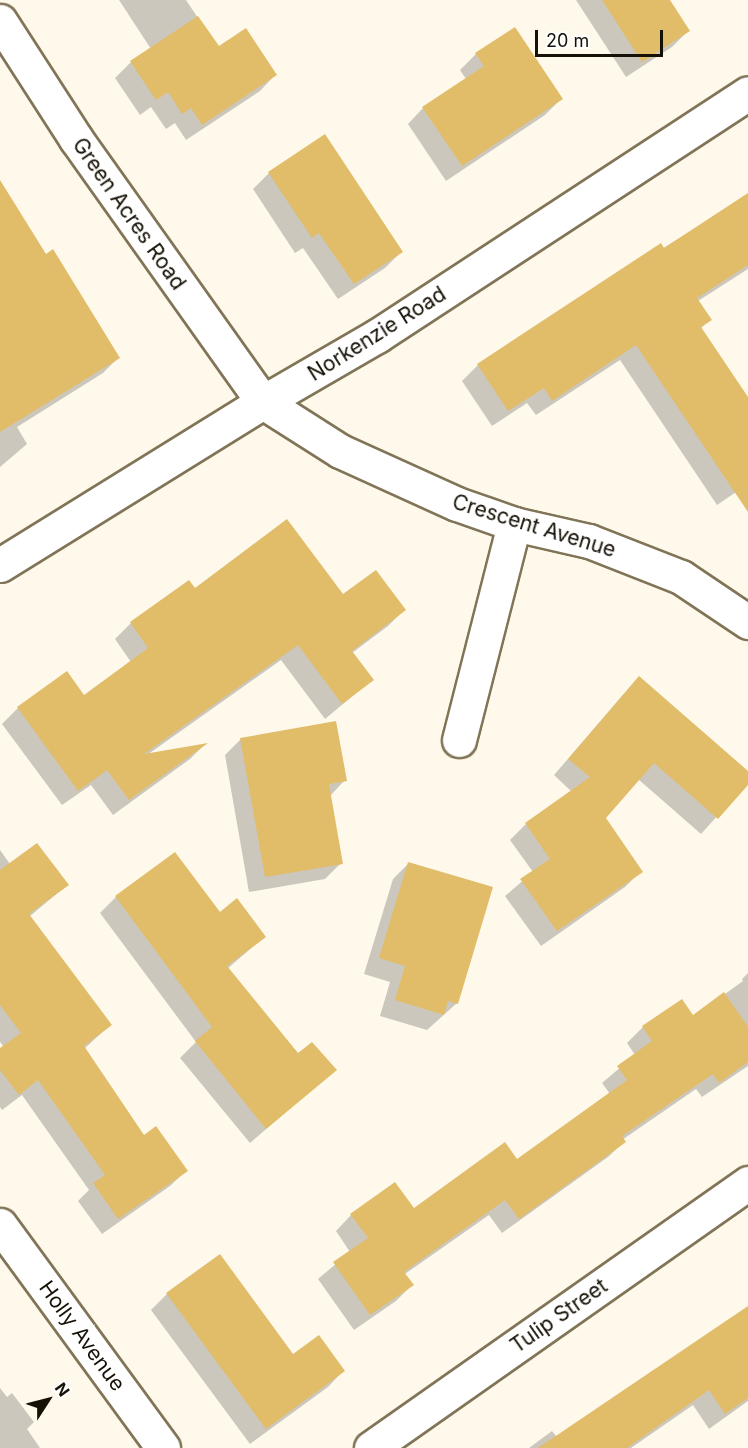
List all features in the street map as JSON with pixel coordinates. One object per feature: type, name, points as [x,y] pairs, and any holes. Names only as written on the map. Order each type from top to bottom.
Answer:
[{"type":"street","name":"Green Acres Road","points":[[0,21],[76,139],[263,402]]},
{"type":"street","name":"Norkenzie Road","points":[[0,565],[263,402],[377,336],[748,93]]},
{"type":"street","name":"Crescent Avenue","points":[[263,402],[340,451],[457,504],[514,524],[590,541],[629,555],[681,577],[745,613]]},
{"type":"street","points":[[459,740],[514,524]]},
{"type":"street","name":"Tulip Street","points":[[371,1448],[748,1183]]},
{"type":"street","name":"Holly Avenue","points":[[0,1224],[163,1448]]},
{"type":"building","points":[[602,0],[670,0],[690,31],[642,62]]},
{"type":"building","points":[[198,16],[219,46],[246,28],[277,75],[202,125],[191,108],[182,114],[168,92],[156,100],[130,61]]},
{"type":"building","points":[[515,27],[563,99],[462,166],[422,107],[484,66],[475,53]]},
{"type":"building","points":[[325,134],[403,252],[354,284],[319,233],[312,238],[268,172]]},
{"type":"building","points":[[0,180],[46,254],[53,249],[120,358],[0,432]]},
{"type":"building","points":[[748,193],[748,265],[697,298],[712,320],[701,327],[748,397],[748,512],[636,345],[552,401],[544,388],[508,411],[477,364],[661,243],[664,248]]},
{"type":"building","points":[[287,519],[343,594],[376,570],[406,610],[352,651],[374,680],[342,704],[298,645],[144,754],[208,743],[129,800],[107,770],[78,791],[17,707],[67,671],[84,695],[148,648],[130,622],[189,580],[195,588]]},
{"type":"building","points":[[639,676],[748,771],[748,785],[718,819],[654,763],[606,818],[643,872],[557,931],[520,879],[550,859],[525,823],[590,777],[568,759]]},
{"type":"building","points":[[336,721],[347,781],[329,784],[343,864],[265,877],[240,738]]},
{"type":"building","points":[[37,843],[69,885],[29,914],[112,1025],[84,1046],[144,1135],[156,1126],[188,1171],[118,1219],[93,1183],[105,1175],[38,1080],[19,1095],[0,1070],[0,1048],[21,1033],[0,1005],[0,870]]},
{"type":"building","points":[[175,852],[220,912],[237,898],[266,937],[227,966],[298,1053],[312,1042],[337,1070],[266,1129],[195,1041],[212,1027],[115,896]]},
{"type":"building","points":[[408,862],[493,887],[458,1004],[448,1001],[444,1015],[395,1000],[405,966],[379,958]]},
{"type":"building","points":[[724,992],[748,1027],[748,1062],[719,1083],[713,1074],[622,1136],[626,1142],[519,1219],[505,1200],[404,1272],[414,1285],[370,1315],[333,1262],[368,1238],[350,1214],[395,1182],[414,1208],[505,1142],[517,1159],[627,1080],[617,1066],[652,1041],[642,1026],[682,999],[693,1015]]},
{"type":"building","points":[[220,1254],[293,1354],[319,1335],[345,1371],[266,1429],[166,1293]]},
{"type":"building","points":[[748,1306],[748,1398],[725,1414],[709,1390],[627,1448],[538,1448]]}]
